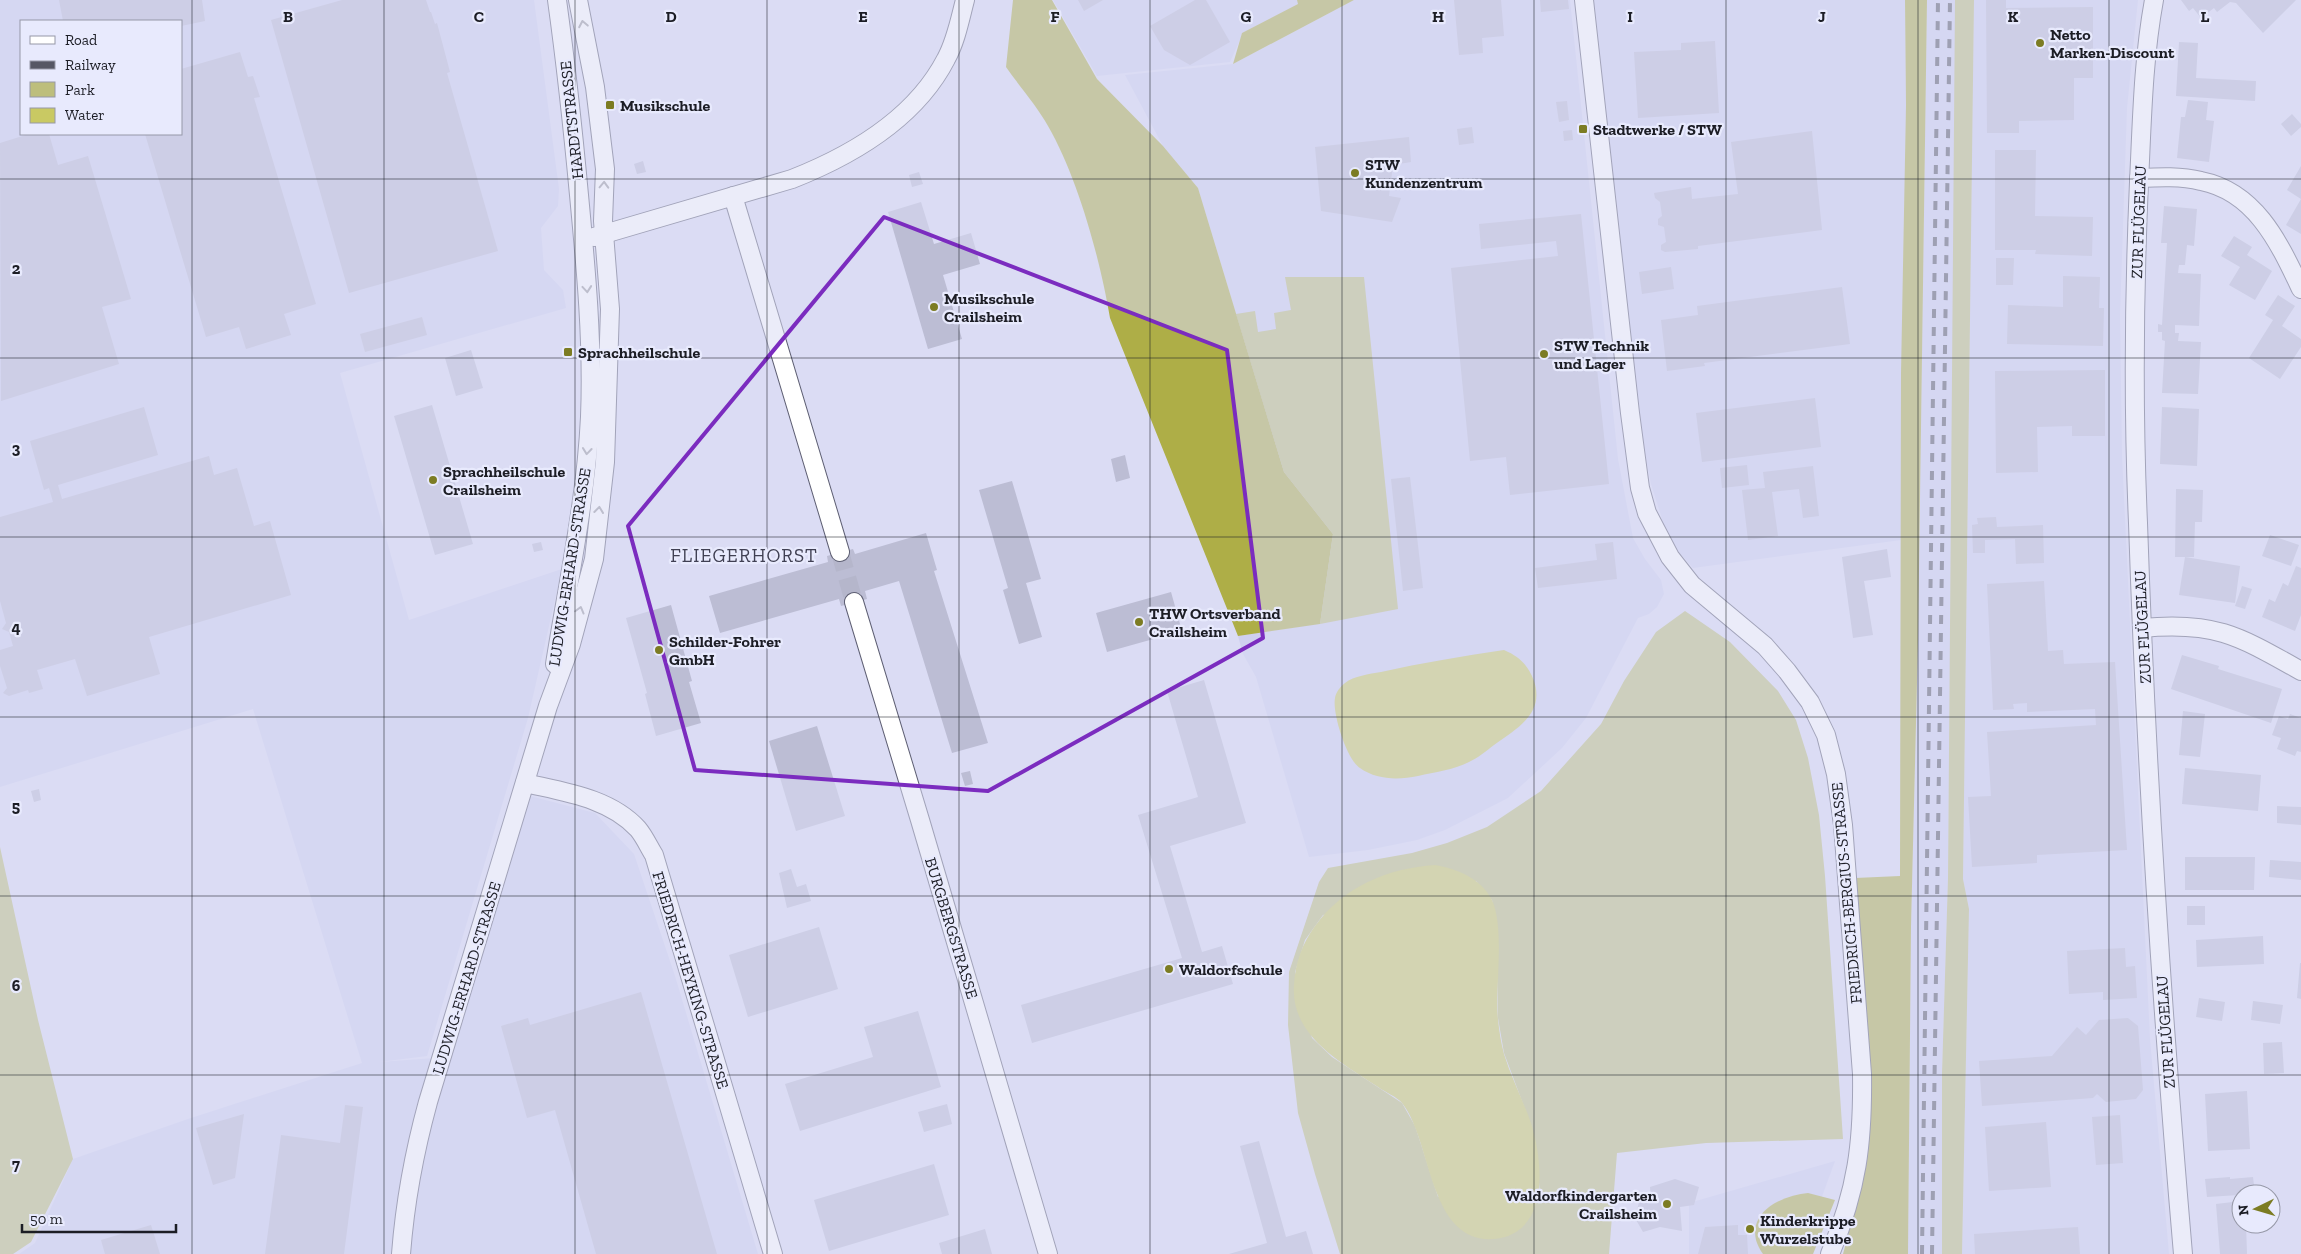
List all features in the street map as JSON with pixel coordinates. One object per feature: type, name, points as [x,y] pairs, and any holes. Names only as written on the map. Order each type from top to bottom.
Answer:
[{"type":"street","name":"HARDTSTRASSE","points":[[557,0],[584,240]]},
{"type":"street","name":"HARDTSTRASSE","points":[[564,0],[569,23],[590,196],[604,227]]},
{"type":"street","name":"HARDTSTRASSE","points":[[578,0],[595,88],[605,169],[604,227]]},
{"type":"street","points":[[584,240],[604,227],[644,222],[792,179],[822,167],[880,133],[907,110],[930,84],[946,60],[960,19],[964,0]]},
{"type":"street","name":"FRIEDRICH-BERGIUS-STRASSE","points":[[1584,0],[1631,422],[1640,488],[1648,513],[1670,557],[1692,585],[1765,646],[1793,678],[1810,702],[1826,735],[1836,774],[1843,825],[1861,1065],[1862,1110],[1860,1147],[1855,1182],[1830,1254]]},
{"type":"street","name":"ZUR FLÜGELAU","points":[[2154,0],[2148,32],[2140,178],[2134,358],[2142,628],[2164,1039],[2183,1254]]},
{"type":"street","points":[[2140,178],[2178,177],[2202,181],[2221,187],[2246,202],[2263,219],[2278,242],[2301,289]]},
{"type":"street","points":[[733,196],[840,552]]},
{"type":"street","name":"LUDWIG-ERHARD-STRASSE","points":[[401,1254],[404,1220],[416,1145],[548,706],[570,644],[594,559],[606,462],[610,309],[604,227]]},
{"type":"street","name":"LUDWIG-ERHARD-STRASSE","points":[[548,706],[573,570],[590,420],[591,363],[584,240]]},
{"type":"street","name":"BURGBERGSTRASSE","points":[[854,602],[1048,1254]]},
{"type":"street","points":[[2142,628],[2168,626],[2212,628],[2254,645],[2301,671]]},
{"type":"street","name":"FRIEDRICH-HEYKING-STRASSE","points":[[525,783],[584,797],[604,804],[624,816],[639,830],[654,855],[773,1254]]},
{"type":"highlighted area","points":[[884,217],[1227,350],[1263,638],[988,791],[695,770],[628,526]]},
{"type":"shaded area","points":[[0,0],[534,0],[559,189],[558,206],[541,228],[544,270],[563,290],[566,308],[340,373],[409,620],[562,569],[528,718],[427,1056],[379,1062],[449,1057],[530,796],[595,813],[634,854],[675,976],[758,1254],[19,1254],[35,1243],[73,1159],[188,1119],[362,1063],[253,709],[0,787]]},
{"type":"shaded area","points":[[1013,0],[1052,0],[1097,79],[1163,146],[1198,188],[1284,472],[1333,534],[1320,624],[1238,636],[1110,318],[1094,245],[1069,170],[1044,119],[1006,67]]},
{"type":"shaded area","points":[[1053,0],[1297,0],[1299,4],[1243,33],[1230,62],[1097,76]]},
{"type":"shaded area","points":[[1297,0],[1354,0],[1233,64],[1242,33],[1298,4]]},
{"type":"shaded area","points":[[1354,0],[1570,0],[1618,459],[1633,538],[1645,559],[1661,580],[1664,594],[1657,607],[1649,614],[1638,618],[1586,718],[1562,748],[1508,798],[1445,830],[1417,840],[1368,850],[1309,857],[1256,677],[1243,654],[1238,636],[1320,623],[1333,534],[1284,472],[1198,188],[1163,146],[1125,75],[1233,64]]},
{"type":"shaded area","points":[[1593,0],[1905,0],[1906,105],[1901,540],[1693,568],[1678,551],[1663,522],[1651,484],[1642,440]]},
{"type":"shaded area","points":[[1905,0],[1927,0],[1918,642],[1911,927],[1908,1254],[1843,1254],[1860,1190],[1855,878],[1900,876],[1901,373],[1906,105]]},
{"type":"shaded area","points":[[1927,0],[1956,0],[1948,878],[1942,1073],[1942,1254],[1908,1254],[1911,927],[1918,642]]},
{"type":"shaded area","points":[[1974,0],[2138,0],[2127,108],[2120,315],[2122,456],[2150,1039],[2169,1254],[1962,1254],[1969,909],[1963,879]]},
{"type":"shaded area","name":"Kinderkrippe Wurzelstube","points":[[1835,1161],[1801,1254],[1689,1254],[1689,1203]]},
{"type":"shaded area","points":[[1808,1193],[1835,1200],[1813,1254],[1763,1254],[1756,1242],[1755,1229],[1763,1212],[1779,1201]]},
{"type":"green space","points":[[1955,0],[1974,0],[1963,879],[1969,909],[1962,1254],[1942,1254],[1942,1073],[1948,878]]},
{"type":"green space","points":[[1285,277],[1364,277],[1398,609],[1320,624],[1333,534],[1284,472],[1236,314],[1255,311],[1258,332],[1276,329],[1274,313],[1291,310]]},
{"type":"green space","points":[[1685,611],[1730,642],[1778,691],[1796,720],[1808,758],[1819,815],[1843,1139],[1706,1143],[1617,1153],[1609,1254],[1340,1254],[1298,1113],[1288,1025],[1289,972],[1319,882],[1328,868],[1412,853],[1447,843],[1487,827],[1541,791],[1601,724],[1624,681],[1656,632]],"holes":[[[1476,881],[1492,900],[1497,923],[1498,1018],[1504,1053],[1531,1125],[1536,1147],[1540,1194],[1438,1197],[1415,1126],[1402,1103],[1332,1057],[1312,1038],[1295,972],[1305,940],[1323,915]]]},
{"type":"green space","points":[[0,847],[38,1020],[73,1159],[31,1242],[13,1254],[0,1254]]},
{"type":"water","points":[[1504,650],[1515,656],[1526,666],[1534,681],[1536,692],[1536,702],[1532,711],[1527,719],[1511,733],[1463,765],[1418,776],[1403,778],[1381,777],[1367,772],[1355,763],[1341,736],[1336,714],[1336,696],[1338,690],[1345,683],[1367,675]]},
{"type":"water","points":[[1435,865],[1460,872],[1475,880],[1487,892],[1496,912],[1499,942],[1497,1006],[1500,1036],[1507,1063],[1531,1123],[1538,1154],[1539,1171],[1539,1188],[1536,1204],[1530,1218],[1519,1230],[1505,1237],[1483,1239],[1465,1232],[1452,1220],[1441,1203],[1413,1123],[1404,1105],[1349,1068],[1321,1046],[1300,1019],[1295,1003],[1294,985],[1300,954],[1310,933],[1326,912],[1353,890],[1384,875],[1400,870]]},
{"type":"building","points":[[59,0],[202,0],[205,21],[182,26],[182,20],[63,20]]},
{"type":"building","points":[[342,0],[426,0],[435,24],[437,23],[450,72],[447,73],[498,251],[349,293],[271,20]]},
{"type":"building","points":[[1078,0],[1103,0],[1084,11]]},
{"type":"building","points":[[1195,0],[1206,0],[1230,42],[1190,65],[1164,50],[1150,26]]},
{"type":"building","points":[[1454,0],[1501,0],[1504,36],[1482,38],[1483,53],[1459,55]]},
{"type":"building","points":[[1540,0],[1568,0],[1569,9],[1541,12]]},
{"type":"building","name":"Netto Marken-Discount","points":[[1986,0],[2006,0],[2006,8],[2093,7],[2093,78],[2074,78],[2074,120],[2019,121],[2019,133],[1987,133]]},
{"type":"building","points":[[2181,0],[2296,0],[2263,33],[2236,3],[2230,2],[2217,12],[2214,8],[2201,18],[2193,8],[2189,11]]},
{"type":"building","points":[[1715,41],[1719,113],[1638,118],[1634,52],[1681,50],[1681,43]]},
{"type":"building","points":[[2179,42],[2198,43],[2196,78],[2256,81],[2255,101],[2176,96]]},
{"type":"building","points":[[240,52],[248,77],[253,76],[260,97],[254,98],[316,304],[284,314],[291,335],[246,349],[239,327],[206,337],[145,135],[182,135],[182,69]]},
{"type":"building","points":[[2188,100],[2208,102],[2206,120],[2214,121],[2209,162],[2177,158],[2181,117],[2185,117]]},
{"type":"building","points":[[1567,101],[1569,120],[1559,122],[1556,102]]},
{"type":"building","points":[[2292,114],[2301,124],[2301,127],[2291,136],[2281,124]]},
{"type":"building","points":[[1472,127],[1474,143],[1459,145],[1457,129]]},
{"type":"building","points":[[1572,130],[1573,140],[1564,141],[1563,131]]},
{"type":"building","points":[[1812,131],[1822,230],[1698,246],[1698,249],[1665,252],[1661,250],[1661,245],[1666,242],[1664,227],[1658,225],[1658,219],[1662,216],[1660,202],[1655,198],[1654,193],[1691,187],[1692,199],[1738,194],[1731,142]]},
{"type":"building","points":[[26,135],[49,135],[58,165],[88,156],[131,299],[102,307],[119,364],[1,401],[0,143]]},
{"type":"building","name":"STW Kundenzentrum","points":[[1409,137],[1411,162],[1393,165],[1389,196],[1401,198],[1392,222],[1321,211],[1315,147]]},
{"type":"building","points":[[1995,150],[2036,150],[2035,216],[2093,217],[2092,256],[2035,254],[2036,250],[1995,250]]},
{"type":"building","points":[[643,161],[646,172],[637,174],[634,164]]},
{"type":"building","points":[[2301,166],[2301,199],[2287,190]]},
{"type":"building","points":[[919,172],[923,184],[912,187],[909,175]]},
{"type":"building","points":[[2301,199],[2301,234],[2286,225]]},
{"type":"building","name":"Musikschule Crailsheim","points":[[921,202],[934,244],[971,233],[980,264],[943,275],[962,339],[928,349],[888,212]]},
{"type":"building","points":[[2164,206],[2197,209],[2194,246],[2187,245],[2185,265],[2179,265],[2178,273],[2201,274],[2199,326],[2175,325],[2175,333],[2179,333],[2178,341],[2201,342],[2198,394],[2162,393],[2165,341],[2162,340],[2162,332],[2158,332],[2158,324],[2162,325],[2167,243],[2161,243]]},
{"type":"building","name":"STW Technik und Lager","points":[[1581,214],[1609,484],[1510,495],[1506,457],[1470,461],[1451,268],[1558,256],[1556,241],[1481,249],[1479,224]]},
{"type":"building","points":[[2234,236],[2252,247],[2247,255],[2272,271],[2255,300],[2229,285],[2240,267],[2221,256]]},
{"type":"building","points":[[1996,258],[2014,258],[2013,285],[1996,285]]},
{"type":"building","points":[[1671,267],[1674,289],[1642,294],[1639,272]]},
{"type":"building","points":[[2063,276],[2100,277],[2099,308],[2104,308],[2103,346],[2007,344],[2008,305],[2063,307]]},
{"type":"building","points":[[1842,287],[1850,344],[1704,363],[1705,366],[1667,371],[1661,320],[1698,315],[1697,306]]},
{"type":"building","points":[[2278,295],[2295,306],[2282,326],[2301,339],[2301,347],[2280,379],[2249,358],[2273,320],[2265,315]]},
{"type":"building","points":[[422,317],[427,335],[365,352],[360,334]]},
{"type":"building","points":[[471,350],[483,388],[456,396],[445,358]]},
{"type":"building","points":[[2105,370],[2105,436],[2072,436],[2072,426],[2037,427],[2038,472],[1996,473],[1995,371]]},
{"type":"building","points":[[1815,398],[1821,447],[1702,462],[1696,413]]},
{"type":"building","name":"Sprachheilschule Crailsheim","points":[[432,405],[473,544],[435,555],[394,416]]},
{"type":"building","points":[[144,407],[158,455],[58,485],[62,499],[209,456],[214,475],[237,468],[254,526],[270,521],[291,595],[149,637],[160,674],[87,696],[75,659],[37,670],[43,689],[29,693],[28,690],[9,696],[3,693],[7,688],[0,666],[0,650],[13,646],[9,632],[2,629],[6,623],[0,601],[0,517],[53,502],[49,488],[44,490],[30,441]]},
{"type":"building","points":[[2162,407],[2199,409],[2197,466],[2160,464]]},
{"type":"building","points":[[1125,455],[1130,478],[1116,482],[1111,459]]},
{"type":"building","points":[[1747,465],[1749,485],[1722,488],[1720,468]]},
{"type":"building","points":[[1813,466],[1819,516],[1803,518],[1799,489],[1772,492],[1778,536],[1748,540],[1742,490],[1765,488],[1763,472]]},
{"type":"building","points":[[1410,477],[1423,588],[1403,591],[1391,479]]},
{"type":"building","points":[[1012,481],[1041,579],[1026,583],[1042,637],[1019,644],[1003,590],[1008,588],[979,490]]},
{"type":"building","points":[[2176,489],[2203,490],[2202,522],[2195,522],[2194,557],[2175,557]]},
{"type":"building","points":[[1996,517],[1997,527],[2043,525],[2044,563],[2016,564],[2015,539],[1985,540],[1985,553],[1973,553],[1972,525],[1978,524],[1977,518]]},
{"type":"building","points":[[926,533],[937,570],[934,571],[988,743],[952,753],[899,581],[865,591],[867,599],[841,606],[839,599],[720,633],[709,596],[828,562],[827,556],[853,549],[855,554]]},
{"type":"building","points":[[2270,535],[2299,545],[2291,566],[2262,556]]},
{"type":"building","points":[[541,542],[543,550],[534,552],[532,544]]},
{"type":"building","points":[[1613,542],[1617,579],[1538,588],[1535,568],[1597,560],[1595,544]]},
{"type":"building","points":[[1887,549],[1891,577],[1864,581],[1873,635],[1853,638],[1842,557]]},
{"type":"building","points":[[2185,557],[2240,566],[2235,603],[2179,595]]},
{"type":"building","points":[[2296,566],[2301,568],[2301,615],[2295,631],[2262,617],[2269,599],[2275,602],[2283,583],[2288,586]]},
{"type":"building","points":[[2044,581],[2048,651],[2063,650],[2064,664],[2115,662],[2127,850],[2037,855],[2037,863],[1972,867],[1968,797],[1991,796],[1987,732],[2096,725],[2095,709],[2027,712],[2027,703],[2013,704],[2014,709],[1993,710],[1987,584]]},
{"type":"building","points":[[2242,586],[2252,589],[2245,609],[2235,606]]},
{"type":"building","name":"THW Ortsverband Crailsheim","points":[[1171,592],[1182,631],[1107,652],[1096,613]]},
{"type":"building","name":"Schilder-Fohrer GmbH","points":[[671,605],[692,681],[689,682],[701,723],[656,736],[645,694],[647,693],[626,618]]},
{"type":"building","points":[[2182,655],[2219,666],[2218,669],[2282,689],[2271,723],[2171,689]]},
{"type":"building","points":[[1204,680],[1246,823],[1170,846],[1202,952],[1222,946],[1233,984],[1032,1043],[1021,1005],[1182,958],[1138,815],[1198,797],[1167,691]]},
{"type":"building","points":[[2183,711],[2205,714],[2200,757],[2179,755]]},
{"type":"building","points":[[2290,714],[2301,718],[2301,752],[2297,751],[2295,756],[2277,749],[2281,738],[2272,735],[2279,716],[2288,719]]},
{"type":"building","points":[[817,726],[845,816],[796,831],[769,741]]},
{"type":"building","points":[[2185,768],[2261,775],[2258,811],[2182,804]]},
{"type":"building","points":[[970,771],[973,784],[965,786],[961,773]]},
{"type":"building","points":[[39,789],[41,800],[34,802],[31,791]]},
{"type":"building","points":[[2277,806],[2301,807],[2301,825],[2277,823]]},
{"type":"building","points":[[2185,857],[2255,857],[2254,890],[2185,890]]},
{"type":"building","points":[[2270,860],[2301,862],[2301,880],[2269,877]]},
{"type":"building","points":[[791,869],[797,887],[806,884],[811,901],[787,908],[779,873]]},
{"type":"building","points":[[2187,906],[2205,906],[2205,925],[2187,925]]},
{"type":"building","points":[[819,927],[838,989],[748,1017],[729,955]]},
{"type":"building","points":[[2263,936],[2264,964],[2197,967],[2196,940]]},
{"type":"building","points":[[2125,948],[2126,967],[2135,966],[2137,998],[2103,1000],[2103,992],[2069,994],[2067,951]]},
{"type":"building","points":[[2301,963],[2301,999],[2297,998]]},
{"type":"building","points":[[641,992],[717,1254],[596,1254],[555,1110],[527,1118],[501,1026],[528,1018],[530,1025]]},
{"type":"building","points":[[2199,998],[2225,1002],[2222,1021],[2196,1017]]},
{"type":"building","points":[[2253,1001],[2283,1005],[2280,1024],[2251,1020]]},
{"type":"building","points":[[918,1011],[941,1087],[800,1131],[785,1084],[873,1057],[864,1027]]},
{"type":"building","points":[[2128,1018],[2138,1026],[2143,1090],[2136,1099],[2106,1102],[2097,1094],[2093,1098],[1982,1106],[1979,1061],[2052,1056],[2077,1027],[2086,1035],[2099,1020]]},
{"type":"building","points":[[2282,1042],[2284,1073],[2264,1074],[2263,1043]]},
{"type":"building","points":[[2247,1091],[2250,1149],[2208,1151],[2205,1094]]},
{"type":"building","points":[[947,1104],[952,1124],[924,1132],[918,1112]]},
{"type":"building","points":[[345,1105],[363,1107],[344,1254],[265,1254],[281,1135],[340,1143]]},
{"type":"building","points":[[244,1114],[235,1178],[213,1185],[196,1128]]},
{"type":"building","points":[[2120,1115],[2123,1163],[2096,1165],[2092,1117]]},
{"type":"building","points":[[2046,1122],[2051,1187],[1989,1191],[1985,1127]]},
{"type":"building","points":[[1259,1141],[1286,1237],[1306,1231],[1313,1254],[1229,1254],[1267,1243],[1240,1146]]},
{"type":"building","points":[[934,1164],[949,1215],[829,1251],[814,1200]]},
{"type":"building","points":[[2253,1177],[2254,1184],[2231,1184],[2231,1196],[2207,1197],[2205,1179]]},
{"type":"building","name":"Waldorfkindergarten Crailsheim","points":[[1675,1179],[1699,1187],[1694,1205],[1680,1207],[1682,1231],[1660,1227],[1643,1232],[1635,1218],[1639,1202],[1651,1200],[1650,1187]]},
{"type":"building","points":[[2231,1202],[2231,1234],[2246,1234],[2247,1254],[2220,1254],[2216,1204]]},
{"type":"building","points":[[151,1225],[160,1254],[105,1254],[101,1240]]},
{"type":"building","points":[[1738,1225],[1738,1235],[1747,1235],[1748,1254],[1698,1254],[1705,1227]]},
{"type":"building","points":[[2078,1227],[2080,1254],[1975,1254],[1974,1234]]},
{"type":"building","points":[[985,1229],[992,1254],[942,1254],[939,1243]]},
{"type":"tunnel","points":[[840,552],[854,602]]},
{"type":"railway","points":[[1922,1254],[1938,0]]},
{"type":"railway","points":[[1932,1254],[1950,0]]},
{"type":"place","name":"Netto Marken-Discount","points":[[2040,43]]},
{"type":"place","name":"Musikschule","points":[[610,105]]},
{"type":"place","name":"Stadtwerke / STW","points":[[1583,129]]},
{"type":"place","name":"STW Kundenzentrum","points":[[1355,173]]},
{"type":"place","name":"Musikschule Crailsheim","points":[[934,307]]},
{"type":"place","name":"Sprachheilschule","points":[[568,352]]},
{"type":"place","name":"STW Technik und Lager","points":[[1544,354]]},
{"type":"place","name":"Sprachheilschule Crailsheim","points":[[433,480]]},
{"type":"place","name":"THW Ortsverband Crailsheim","points":[[1139,622]]},
{"type":"place","name":"Schilder-Fohrer GmbH","points":[[659,650]]},
{"type":"place","name":"Waldorfschule","points":[[1169,969]]},
{"type":"place","name":"Waldorfkindergarten Crailsheim","points":[[1667,1204]]},
{"type":"place","name":"Kinderkrippe Wurzelstube","points":[[1750,1229]]},
{"type":"district","name":"FLIEGERHORST","points":[[744,555]]}]
